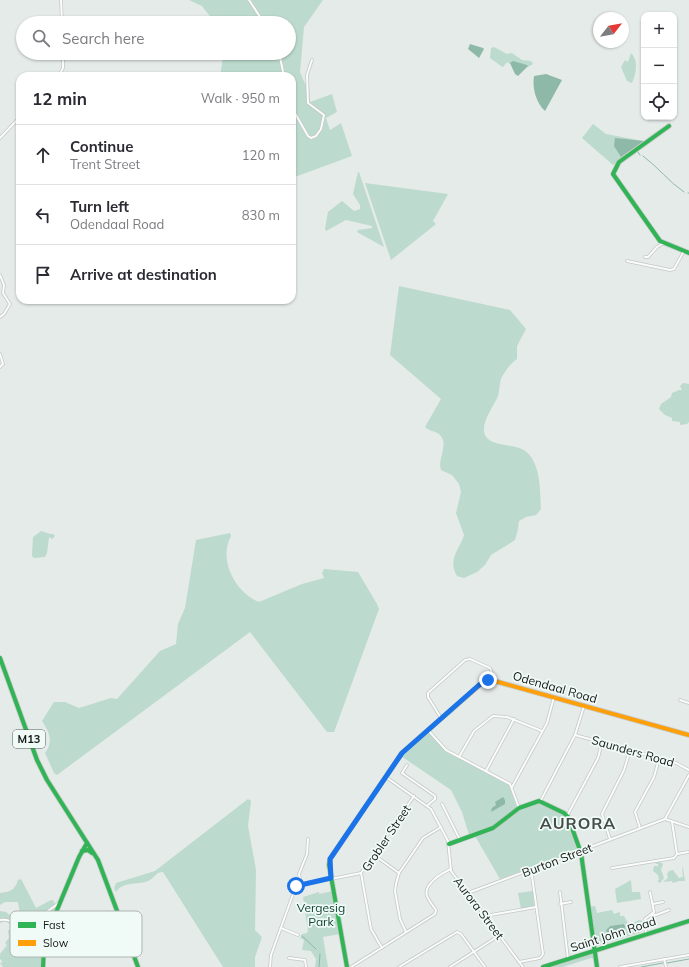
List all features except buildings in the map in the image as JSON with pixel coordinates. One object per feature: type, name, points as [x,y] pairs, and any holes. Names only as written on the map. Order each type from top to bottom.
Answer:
[{"type":"street","points":[[61,0],[62,16]]},
{"type":"street","points":[[248,0],[259,16]]},
{"type":"street","points":[[60,72],[63,68],[63,60]]},
{"type":"street","points":[[281,60],[283,72]]},
{"type":"street","points":[[296,115],[308,136],[311,138],[316,136],[320,129],[324,115],[308,103],[307,74],[312,60]]},
{"type":"street","points":[[0,138],[16,121]]},
{"type":"street","points":[[669,126],[619,162],[613,174],[654,232],[664,243],[689,253]]},
{"type":"street","points":[[645,257],[648,257],[658,246],[664,243]]},
{"type":"street","points":[[627,262],[670,270],[674,268],[684,251]]},
{"type":"street","points":[[0,275],[4,285],[3,293],[10,304],[4,314],[0,317]]},
{"type":"street","points":[[0,354],[4,364],[0,367]]},
{"type":"street","name":"M13","points":[[0,658],[40,767],[96,857],[117,911]]},
{"type":"street","points":[[347,967],[329,861],[402,753],[479,685],[490,680],[492,673],[490,668],[470,659],[465,660],[428,693],[428,697],[441,718]]},
{"type":"street","name":"Odendaal Road","points":[[490,680],[689,735]]},
{"type":"street","points":[[512,787],[548,720],[554,697]]},
{"type":"street","points":[[680,700],[689,703]]},
{"type":"street","points":[[449,844],[494,827],[519,808],[541,800],[576,735],[584,706]]},
{"type":"street","points":[[459,757],[472,733],[488,718],[500,715],[514,719],[542,731]]},
{"type":"street","points":[[486,771],[514,719]]},
{"type":"street","points":[[428,730],[446,750],[509,783],[512,787],[519,808]]},
{"type":"street","name":"Saunders Road","points":[[576,735],[676,763],[689,770]]},
{"type":"street","points":[[567,816],[598,758],[602,742]]},
{"type":"street","points":[[610,840],[602,818],[602,813],[624,772],[630,750]]},
{"type":"street","points":[[640,828],[635,812],[654,777],[659,759]]},
{"type":"street","points":[[407,765],[402,773],[436,797],[427,805]]},
{"type":"street","points":[[689,775],[666,819],[689,827]]},
{"type":"street","name":"Aurora Street","points":[[386,777],[432,810],[449,844],[451,869],[523,967]]},
{"type":"street","name":"Grobler Street","points":[[382,948],[371,930],[361,873],[414,796]]},
{"type":"street","points":[[541,800],[567,816],[580,851],[597,967]]},
{"type":"street","points":[[442,804],[460,840]]},
{"type":"street","name":"Burton Street","points":[[468,893],[666,819]]},
{"type":"street","points":[[672,822],[677,854]]},
{"type":"street","points":[[406,932],[400,920],[395,891],[400,873],[424,836],[441,827]]},
{"type":"street","points":[[301,884],[299,874],[307,854],[308,839]]},
{"type":"street","points":[[56,911],[87,842]]},
{"type":"street","points":[[82,851],[89,850],[96,857]]},
{"type":"street","points":[[612,868],[675,857],[677,854],[688,852]]},
{"type":"street","points":[[374,855],[400,873]]},
{"type":"street","points":[[351,967],[434,915],[436,912],[427,896],[427,889],[435,878],[451,869]]},
{"type":"street","points":[[519,962],[539,958],[543,955],[531,869]]},
{"type":"street","points":[[270,967],[271,955],[295,887],[301,884],[361,873]]},
{"type":"street","points":[[560,892],[560,904],[568,959]]},
{"type":"street","points":[[650,892],[653,904],[653,914]]},
{"type":"street","points":[[48,911],[60,902]]},
{"type":"street","points":[[560,904],[571,902]]},
{"type":"street","points":[[653,904],[664,902]]},
{"type":"street","points":[[485,916],[536,907]]},
{"type":"street","points":[[646,935],[644,919],[653,914],[656,915],[670,910]]},
{"type":"street","points":[[0,920],[10,921]]},
{"type":"street","name":"Saint John Road","points":[[543,967],[689,921]]},
{"type":"street","points":[[281,928],[298,935]]},
{"type":"street","points":[[399,967],[456,932],[460,934],[485,967]]},
{"type":"street","points":[[450,967],[500,936]]},
{"type":"street","points":[[620,967],[637,966],[664,959],[689,955]]},
{"type":"street","name":"M13","points":[[134,957],[138,967]]},
{"type":"street","points":[[289,958],[305,960],[306,967]]},
{"type":"street","points":[[664,959],[666,967]]},
{"type":"green space","points":[[189,0],[323,0],[304,27],[300,72],[305,84],[309,86],[310,102],[332,94],[337,112],[326,118],[330,130],[341,123],[352,156],[296,177],[296,72],[221,72],[223,60],[296,60],[296,16],[210,16],[202,6]]},
{"type":"green space","points":[[494,47],[507,54],[512,53],[522,60],[531,61],[533,64],[526,68],[528,66],[510,64],[507,62],[503,67],[490,58],[491,48]]},
{"type":"green space","points":[[631,53],[634,56],[636,64],[636,72],[632,83],[627,81],[621,67],[625,60],[628,62]]},
{"type":"green space","points":[[593,124],[606,134],[648,142],[613,165],[582,138]],"holes":[[[614,144],[641,144],[622,157]]]},
{"type":"green space","points":[[358,172],[384,247],[357,232],[358,230],[372,228],[372,226],[346,220],[326,231],[325,229],[328,212],[342,201],[354,211],[360,209],[360,205],[353,194]]},
{"type":"green space","points":[[365,183],[448,194],[433,221],[436,224],[391,260]]},
{"type":"green space","points":[[399,286],[510,310],[526,329],[517,346],[517,359],[509,366],[502,377],[498,396],[485,423],[484,433],[490,441],[519,448],[532,458],[538,474],[541,509],[536,515],[526,517],[519,521],[515,540],[491,555],[485,565],[477,572],[464,578],[457,576],[453,564],[455,554],[464,535],[456,513],[461,492],[459,484],[452,475],[441,470],[440,466],[443,446],[442,438],[439,434],[425,427],[441,399],[390,355]]},
{"type":"green space","points":[[683,383],[689,384],[689,422],[687,424],[680,425],[680,422],[672,421],[672,418],[665,415],[659,409],[661,404],[671,397],[672,393],[682,390],[680,386]]},
{"type":"green space","points":[[41,531],[53,534],[55,536],[52,539],[49,537],[45,557],[34,558],[32,556],[33,537]]},
{"type":"green space","points":[[230,533],[231,536],[227,545],[228,565],[236,583],[250,598],[259,602],[302,584],[324,578],[322,573],[324,569],[358,572],[377,604],[379,609],[334,732],[327,732],[250,632],[57,775],[54,773],[45,753],[48,749],[50,737],[42,721],[54,702],[65,702],[79,708],[111,698],[117,699],[160,651],[176,644],[178,624],[185,608],[196,540]]},
{"type":"green space","points":[[426,733],[429,733],[445,751],[509,785],[517,808],[494,826],[469,835],[462,812],[451,790],[401,756]]},
{"type":"green space","points":[[248,799],[251,801],[248,826],[256,870],[255,930],[262,937],[255,957],[255,967],[223,967],[163,872],[157,874],[146,882],[123,886],[116,892],[114,888],[116,883],[155,871]]},
{"type":"green space","points":[[540,802],[565,815],[577,850],[500,879],[475,836],[491,830],[520,809]]},
{"type":"green space","points":[[658,861],[663,864],[661,870],[664,878],[660,883],[657,881],[659,880],[658,875],[653,871],[654,866],[658,866],[658,864],[655,864]]},
{"type":"green space","points":[[682,867],[685,881],[673,883],[672,881],[663,882],[668,878],[667,874],[669,871],[673,870],[679,878],[683,877]]},
{"type":"green space","points":[[21,879],[36,908],[51,900],[54,901],[55,911],[20,911],[18,902],[5,902],[0,905],[0,893],[12,890],[18,880]]},
{"type":"green space","points":[[631,880],[632,892],[640,892],[641,899],[617,903],[615,889]]},
{"type":"green space","name":"Vergesig Park","points":[[333,891],[340,934],[323,937],[328,967],[315,967],[316,959],[311,951],[302,950],[304,940],[300,938],[302,934],[307,933],[308,931],[303,897],[319,892],[319,894]]},
{"type":"green space","points":[[533,891],[534,906],[521,909],[518,893]]},
{"type":"green space","points":[[595,906],[597,913],[612,910],[614,914],[620,912],[620,916],[624,916],[629,925],[639,920],[643,921],[642,932],[597,946],[590,907]],"holes":[[[625,924],[616,937],[607,935],[606,930],[610,926]]]},
{"type":"green space","points":[[0,911],[6,912],[10,915],[10,924],[5,921],[0,923]]},
{"type":"green space","points":[[8,930],[10,930],[10,957],[43,957],[42,967],[3,967],[0,963],[3,962],[0,959],[0,954],[7,945],[5,943],[9,938]]},
{"type":"green space","points":[[591,953],[594,955],[595,967],[593,959],[591,958],[563,967],[547,967]]},
{"type":"shaded area","points":[[470,44],[484,49],[479,58],[468,49]]},
{"type":"shaded area","points":[[513,61],[528,66],[518,76],[515,74],[510,63]]},
{"type":"shaded area","points":[[546,74],[562,80],[545,111],[537,100],[534,90],[534,76]]},
{"type":"shaded area","points":[[615,138],[644,141],[621,157],[614,146]]},
{"type":"shaded area","points":[[503,797],[505,804],[491,812],[492,808],[496,805],[495,802]]},
{"type":"shaded area","points":[[624,924],[624,936],[612,939],[607,935],[606,930],[610,926]]},
{"type":"waterway","points":[[643,156],[673,184],[684,192]]},
{"type":"waterway","points":[[302,936],[316,949]]},
{"type":"waterway","points":[[319,967],[320,954]]},
{"type":"waterway","points":[[667,963],[689,959]]},
{"type":"waterway","points":[[641,967],[663,963]]},
{"type":"traffic: fast","points":[[669,126],[619,162],[613,174],[660,241],[689,253]]},
{"type":"traffic: fast","points":[[0,658],[37,760],[47,780],[98,860],[117,911]]},
{"type":"traffic: fast","points":[[347,967],[329,865],[330,859],[402,753],[451,710]]},
{"type":"traffic: fast","points":[[449,844],[493,828],[519,808],[539,801],[564,813],[568,817],[581,853],[597,967]]},
{"type":"traffic: fast","points":[[57,911],[79,857],[87,843]]},
{"type":"traffic: fast","points":[[82,851],[88,850],[92,853]]},
{"type":"traffic: fast","points":[[543,967],[689,921]]},
{"type":"traffic: fast","points":[[43,957],[43,967]]},
{"type":"traffic: fast","points":[[134,957],[138,967]]},
{"type":"traffic: slow","points":[[451,710],[482,683],[491,680],[689,735]]},
{"type":"district","name":"AURORA","points":[[578,823]]},
{"type":"route","points":[[296,886],[298,884],[331,878],[329,863],[330,859],[404,750],[479,685],[488,680]]}]
